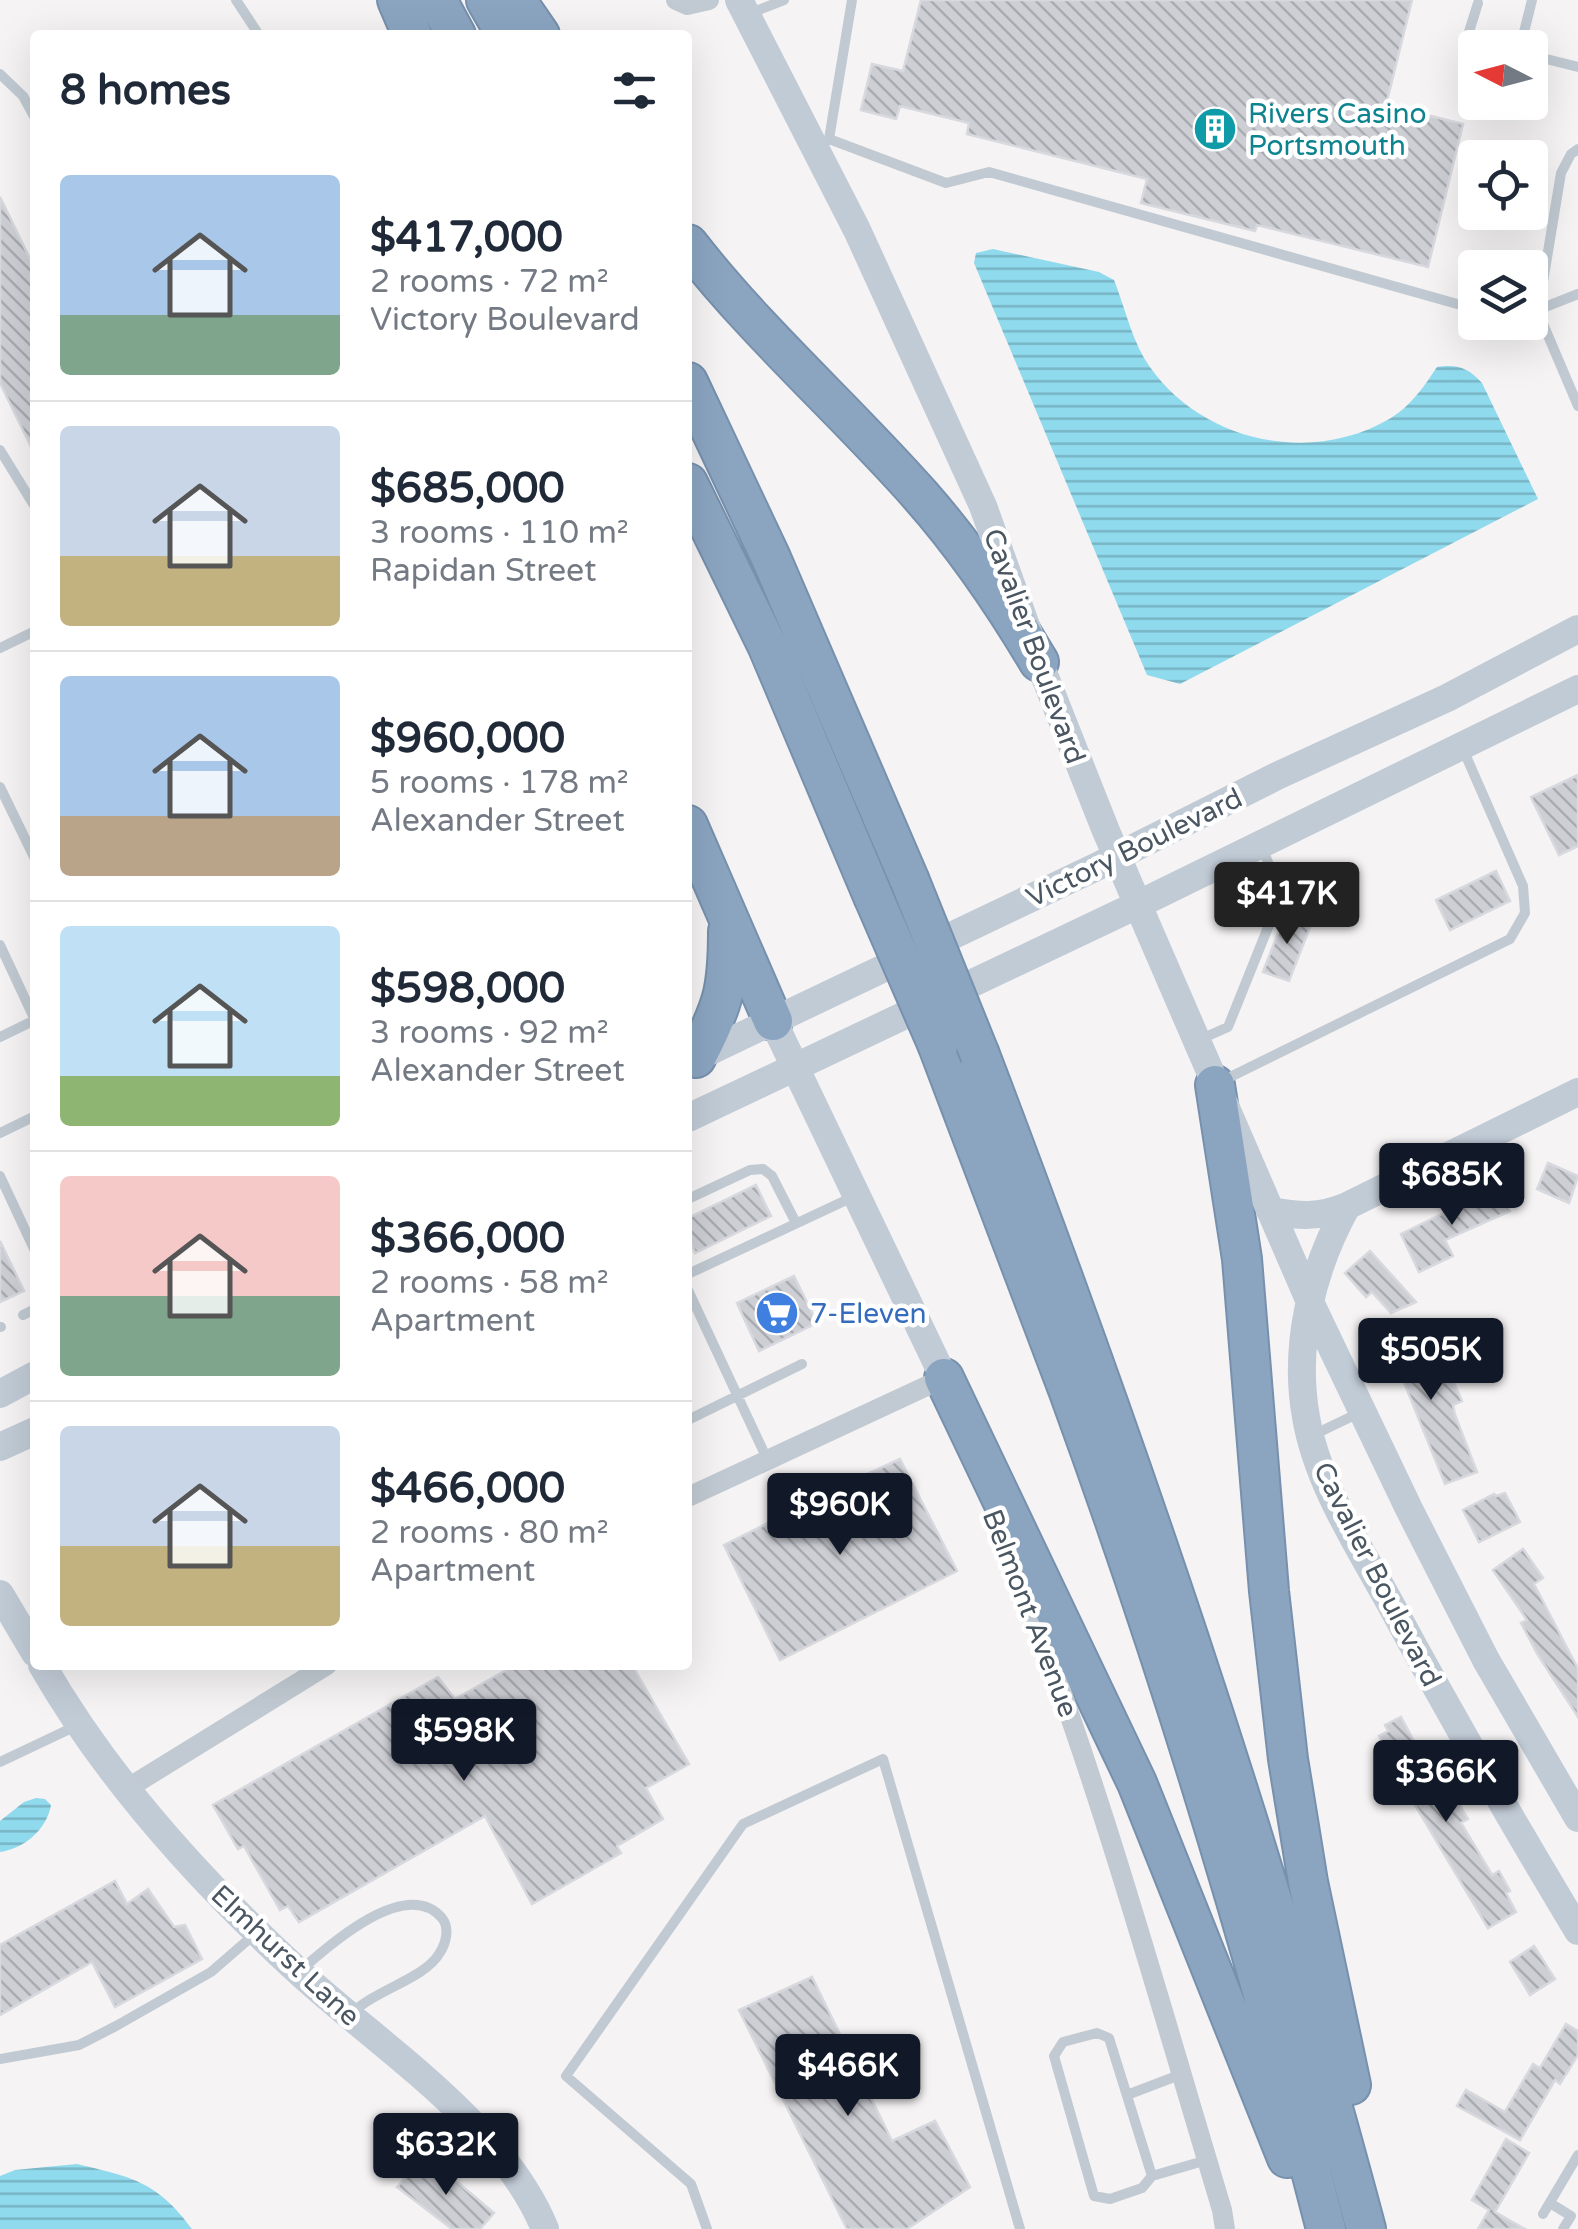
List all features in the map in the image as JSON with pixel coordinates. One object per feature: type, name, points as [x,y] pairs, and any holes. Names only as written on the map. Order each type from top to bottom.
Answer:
[{"type":"highway","points":[[397,0],[410,30]]},
{"type":"highway","points":[[436,0],[453,30]]},
{"type":"highway","points":[[486,0],[503,30]]},
{"type":"highway","points":[[516,0],[537,30]]},
{"type":"highway","points":[[692,249],[776,344],[920,494],[966,550],[1039,662]]},
{"type":"highway","points":[[692,390],[771,558],[909,879],[1076,1310],[1195,1651],[1305,2008],[1366,2229]]},
{"type":"highway","points":[[692,491],[768,647],[938,1046],[1070,1394],[1198,1776],[1282,2056],[1323,2229]]},
{"type":"highway","points":[[692,834],[773,1022]]},
{"type":"highway","points":[[692,1060],[720,1013],[726,989],[728,918]]},
{"type":"highway","points":[[1215,1085],[1242,1260],[1269,1592],[1288,1759],[1327,1980],[1383,2229]]},
{"type":"highway","points":[[944,1378],[1137,1783],[1290,2166],[1323,2229]]},
{"type":"main road","name":"Cavalier Boulevard","points":[[743,7],[822,144],[856,230],[983,506],[1039,662],[1137,905],[1310,1302],[1486,1660],[1578,1818]]},
{"type":"main road","name":"Victory Boulevard","points":[[692,1060],[1279,775],[1448,698],[1578,629]]},
{"type":"main road","name":"Victory Boulevard","points":[[692,1116],[1578,690]]},
{"type":"main road","name":"Belmont Avenue","points":[[773,1022],[944,1378]]},
{"type":"main road","points":[[1270,1211],[1306,1217],[1328,1214],[1578,1092]]},
{"type":"main road","points":[[1310,1302],[1331,1234],[1347,1206]]},
{"type":"main road","name":"Cavalier Boulevard","points":[[1310,1302],[1303,1350],[1306,1416],[1316,1457],[1359,1546],[1480,1769],[1578,1931]]},
{"type":"main road","points":[[0,1394],[30,1378]]},
{"type":"main road","points":[[0,1448],[30,1433]]},
{"type":"main road","name":"Elmhurst Lane","points":[[0,1594],[30,1642]]},
{"type":"main road","name":"Elmhurst Lane","points":[[47,1670],[80,1724],[180,1850],[299,1972],[478,2128],[522,2184],[544,2229]]},
{"type":"street","points":[[676,0],[687,5],[709,0]]},
{"type":"street","points":[[692,1496],[944,1378]]},
{"type":"street","name":"Belmont Avenue","points":[[944,1378],[1055,1668],[1182,2074],[1225,2229]]},
{"type":"street","points":[[128,1788],[319,1670]]},
{"type":"lane","points":[[236,0],[256,30]]},
{"type":"lane","points":[[743,7],[784,0]]},
{"type":"lane","points":[[852,0],[822,144],[946,183],[989,172],[1458,304]]},
{"type":"lane","points":[[1524,30],[1532,0]]},
{"type":"lane","points":[[1470,30],[1478,3]]},
{"type":"lane","points":[[1548,60],[1578,67]]},
{"type":"lane","points":[[0,74],[24,96],[30,108]]},
{"type":"lane","points":[[1546,250],[1560,173],[1571,154],[1578,150]]},
{"type":"lane","points":[[1548,306],[1578,294]]},
{"type":"lane","points":[[1547,340],[1578,406]]},
{"type":"lane","points":[[0,450],[30,499]]},
{"type":"lane","points":[[0,648],[30,633]]},
{"type":"lane","points":[[1215,1085],[1510,940],[1520,928],[1525,913],[1523,886],[1462,747]]},
{"type":"lane","points":[[0,787],[30,849]]},
{"type":"lane","points":[[1196,1042],[1228,1027],[1281,895],[1260,844]]},
{"type":"lane","points":[[0,945],[30,1009]]},
{"type":"lane","points":[[0,1037],[30,1022]]},
{"type":"lane","points":[[0,1133],[30,1118]]},
{"type":"lane","points":[[692,1196],[750,1170],[763,1169],[772,1176],[796,1224]]},
{"type":"lane","points":[[0,1176],[30,1240]]},
{"type":"lane","points":[[692,1272],[856,1195]]},
{"type":"lane","points":[[692,1299],[769,1462]]},
{"type":"lane","points":[[22,1316],[30,1312]]},
{"type":"lane","points":[[692,1418],[802,1364]]},
{"type":"lane","points":[[1310,1437],[1362,1411]]},
{"type":"lane","points":[[0,1762],[80,1724]]},
{"type":"lane","points":[[708,2229],[691,2184],[566,2076],[743,1824],[883,1759],[1020,2229]]},
{"type":"lane","points":[[299,1972],[334,1940],[369,1916],[420,1906],[438,1914],[446,1924],[447,1935],[440,1953],[428,1966],[364,2000],[350,2016]]},
{"type":"lane","points":[[0,2058],[79,2045],[212,1972],[257,1932]]},
{"type":"lane","points":[[1152,2176],[1109,2038],[1104,2034],[1062,2042],[1054,2056],[1094,2196],[1110,2199],[1142,2188],[1152,2176],[1207,2160]]},
{"type":"lane","points":[[1127,2095],[1182,2074]]},
{"type":"lane","points":[[1543,2214],[1578,2155]]},
{"type":"lane","points":[[1550,2203],[1570,2216],[1563,2229]]},
{"type":"water","points":[[993,249],[1099,272],[1114,280],[1139,348],[1166,386],[1193,409],[1256,438],[1325,441],[1359,433],[1405,408],[1437,367],[1462,368],[1482,383],[1538,499],[1180,684],[1147,675],[974,263],[976,253]]},
{"type":"water","points":[[36,1798],[51,1805],[45,1822],[26,1842],[0,1852],[0,1821],[24,1802]]},
{"type":"water","points":[[77,2164],[142,2183],[167,2200],[192,2229],[0,2229],[0,2176],[15,2170]]},
{"type":"building","name":"Rivers Casino Portsmouth","points":[[921,0],[1412,0],[1386,105],[1463,124],[1428,267],[1257,225],[1255,231],[1141,203],[1147,179],[967,134],[969,123],[900,106],[896,119],[861,110],[872,64],[903,71]]},
{"type":"building","points":[[0,197],[30,259],[30,445],[0,383]]},
{"type":"building","points":[[1578,775],[1578,846],[1559,855],[1531,797]]},
{"type":"building","points":[[1496,871],[1510,901],[1450,930],[1436,900]]},
{"type":"building","points":[[1286,912],[1312,922],[1289,981],[1263,972]]},
{"type":"building","points":[[1548,1163],[1578,1176],[1569,1203],[1537,1189]]},
{"type":"building","points":[[756,1185],[771,1216],[695,1253],[692,1216]]},
{"type":"building","points":[[1499,1186],[1510,1211],[1445,1240],[1453,1256],[1419,1272],[1401,1234]]},
{"type":"building","points":[[0,1241],[24,1291],[0,1302]]},
{"type":"building","points":[[1370,1251],[1416,1302],[1391,1313],[1372,1292],[1366,1297],[1345,1273]]},
{"type":"building","name":"7-Eleven","points":[[794,1276],[817,1323],[759,1351],[737,1303]]},
{"type":"building","points":[[1400,1327],[1421,1359],[1439,1349],[1462,1401],[1453,1405],[1455,1415],[1477,1472],[1445,1484],[1399,1370],[1394,1373],[1375,1343]]},
{"type":"building","points":[[900,1459],[957,1571],[780,1660],[724,1545]]},
{"type":"building","points":[[1505,1493],[1520,1522],[1479,1542],[1463,1510],[1494,1494]]},
{"type":"building","points":[[1523,1549],[1543,1578],[1534,1584],[1578,1669],[1578,1717],[1521,1623],[1527,1620],[1493,1570]]},
{"type":"building","points":[[506,1670],[635,1670],[689,1764],[646,1788],[663,1819],[617,1846],[621,1853],[532,1904],[485,1816],[299,1922],[288,1906],[280,1910],[244,1846],[238,1849],[213,1805],[438,1677],[455,1699]]},
{"type":"building","points":[[1401,1717],[1444,1797],[1450,1803],[1456,1799],[1468,1819],[1461,1823],[1492,1875],[1499,1871],[1510,1891],[1506,1893],[1516,1912],[1488,1928],[1383,1755],[1388,1752],[1379,1736],[1388,1731],[1385,1725]]},
{"type":"building","points":[[115,1881],[127,1904],[148,1889],[174,1927],[185,1925],[202,1959],[115,2007],[92,1962],[0,2015],[0,1945]]},
{"type":"building","points":[[1534,1946],[1555,1979],[1530,1995],[1510,1962]]},
{"type":"building","points":[[812,1977],[892,2141],[935,2121],[970,2187],[907,2229],[847,2229],[739,2010]]},
{"type":"building","points":[[1566,2024],[1578,2031],[1578,2055],[1560,2084],[1555,2080],[1520,2140],[1457,2106],[1466,2090],[1505,2112],[1533,2064],[1540,2068]]},
{"type":"building","points":[[1506,2139],[1529,2153],[1495,2212],[1525,2229],[1478,2229],[1489,2210],[1472,2200]]},
{"type":"building","points":[[431,2160],[494,2213],[480,2229],[452,2229],[397,2187],[412,2170],[419,2175]]},
{"type":"place","name":"Rivers Casino Portsmouth","points":[[1215,129]]},
{"type":"place","name":"7-Eleven","points":[[777,1313]]}]
